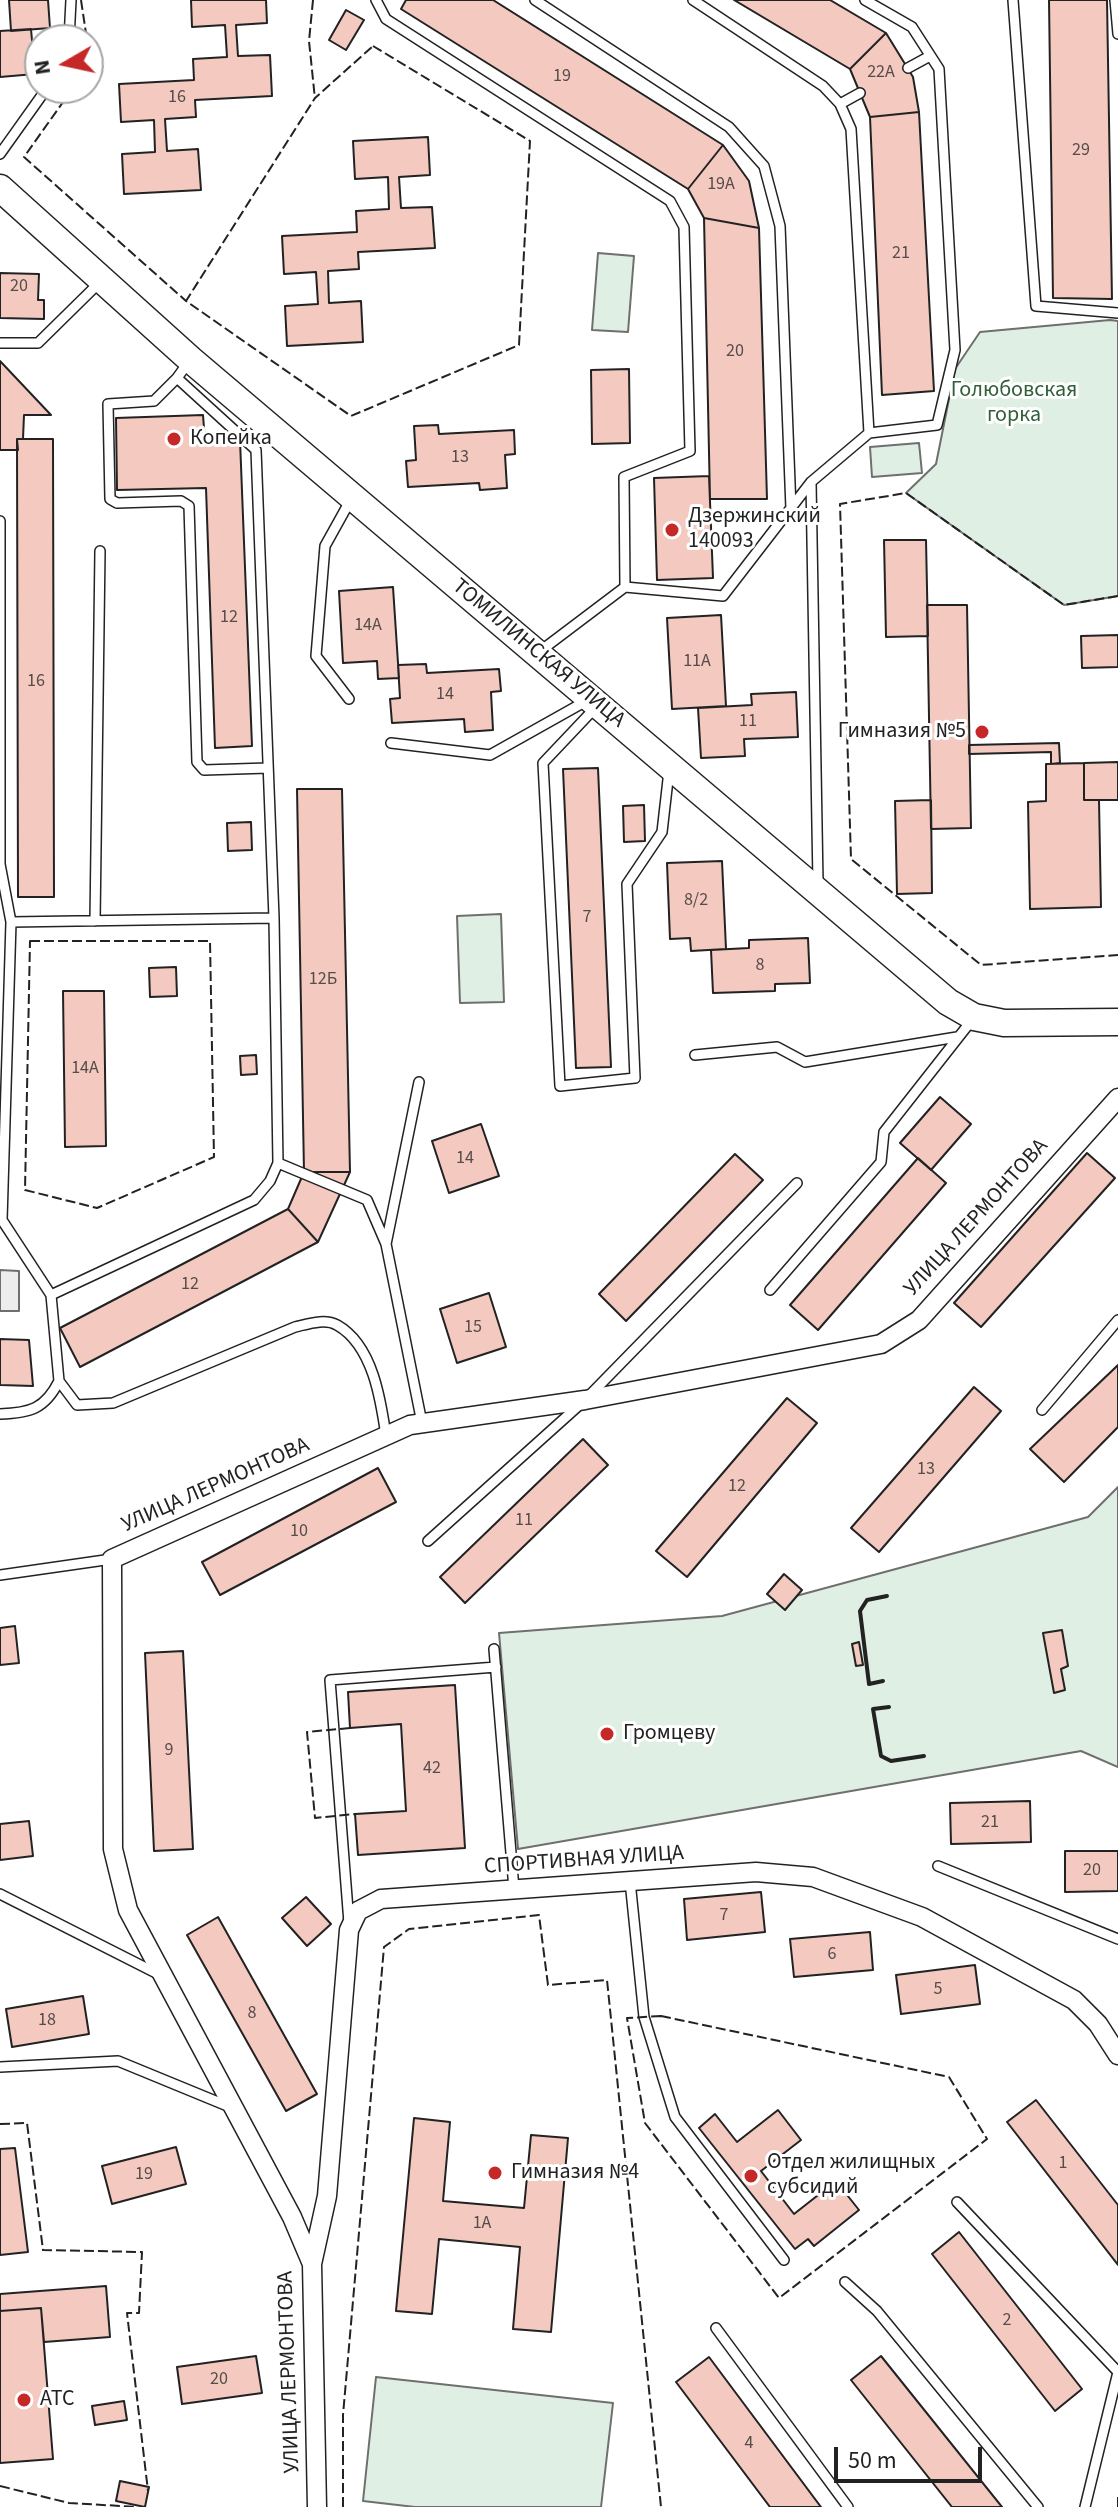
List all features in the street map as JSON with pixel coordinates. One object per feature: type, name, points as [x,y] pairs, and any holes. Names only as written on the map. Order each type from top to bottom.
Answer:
[{"type":"street","name":"ТОМИЛИНСКАЯ УЛИЦА","points":[[0,188],[102,279],[184,369],[352,498],[818,888],[948,1002],[974,1017],[1015,1023],[1118,1022]]},
{"type":"street","name":"УЛИЦА ЛЕРМОНТОВА","points":[[317,2507],[312,2264],[292,2217],[128,1910],[113,1849],[112,1559],[386,1436],[422,1423],[585,1400],[881,1344],[919,1320],[1118,1098]]},
{"type":"street","name":"СПОРТИВНАЯ УЛИЦА","points":[[349,1930],[358,1911],[381,1899],[756,1872],[813,1877],[922,1917],[1074,2000],[1098,2024],[1118,2055]]},
{"type":"street","points":[[312,2264],[327,2196],[349,1930]]},
{"type":"lane","points":[[70,24],[71,0]]},
{"type":"lane","points":[[376,0],[386,19],[670,201],[684,227],[690,451],[624,477],[625,587]]},
{"type":"lane","points":[[535,0],[729,127],[764,166],[780,226],[791,509]]},
{"type":"lane","points":[[693,0],[823,86],[840,104],[851,129],[869,433]]},
{"type":"lane","points":[[536,654],[625,587],[723,596],[811,482],[869,433],[937,425],[955,350],[939,69],[912,27],[865,0]]},
{"type":"lane","points":[[1013,0],[1036,306],[1118,313]]},
{"type":"lane","points":[[1115,0],[1118,34]]},
{"type":"lane","points":[[908,68],[930,56]]},
{"type":"lane","points":[[840,104],[860,93]]},
{"type":"lane","points":[[0,154],[36,104]]},
{"type":"lane","points":[[0,343],[38,343],[102,279]]},
{"type":"lane","points":[[51,1295],[254,1200],[270,1181],[278,1163],[274,918],[256,450],[184,369],[154,401],[108,404],[110,499],[117,503],[181,501],[189,506],[197,762],[204,770],[268,768]]},
{"type":"lane","points":[[811,482],[818,888]]},
{"type":"lane","points":[[349,699],[316,656],[325,546],[352,498]]},
{"type":"lane","points":[[0,521],[0,864],[11,922],[1,1220],[51,1295],[59,1381],[77,1405],[113,1403],[295,1327],[320,1321],[338,1325],[360,1350],[374,1373],[386,1436]]},
{"type":"lane","points":[[95,921],[100,551]]},
{"type":"lane","points":[[391,743],[490,755],[595,701]]},
{"type":"lane","points":[[595,701],[543,763],[560,1086],[635,1078],[627,884],[662,832],[670,765]]},
{"type":"lane","points":[[11,922],[274,918]]},
{"type":"lane","points":[[770,1290],[881,1162],[884,1132],[974,1017]]},
{"type":"lane","points":[[695,1055],[777,1047],[805,1062],[957,1037]]},
{"type":"lane","points":[[386,1244],[419,1082]]},
{"type":"lane","points":[[278,1163],[367,1200],[386,1244],[422,1423]]},
{"type":"lane","points":[[428,1541],[585,1400],[797,1183]]},
{"type":"lane","points":[[1042,1410],[1118,1320]]},
{"type":"lane","points":[[0,1414],[25,1414],[41,1407],[59,1381]]},
{"type":"lane","points":[[0,1575],[112,1559]]},
{"type":"lane","points":[[494,1649],[514,1889]]},
{"type":"lane","points":[[349,1930],[330,1680],[496,1667]]},
{"type":"lane","points":[[938,1866],[1118,1939]]},
{"type":"lane","points":[[630,1881],[644,2017],[675,2117],[784,2260]]},
{"type":"lane","points":[[0,1894],[165,1977]]},
{"type":"lane","points":[[0,2067],[118,2061],[233,2109]]},
{"type":"lane","points":[[957,2202],[1118,2372],[1085,2507]]},
{"type":"lane","points":[[845,2282],[877,2311],[1038,2507]]},
{"type":"lane","points":[[716,2328],[848,2507]]},
{"type":"green space","points":[[598,253],[634,256],[628,332],[592,330]]},
{"type":"green space","name":"Голюбовская горка","points":[[1118,321],[1118,596],[1064,605],[906,493],[936,464],[955,369],[980,332]]},
{"type":"green space","points":[[919,443],[922,473],[872,477],[870,447]]},
{"type":"green space","points":[[501,914],[504,1002],[460,1003],[457,916]]},
{"type":"green space","points":[[1118,1487],[1118,1767],[1081,1751],[518,1849],[499,1633],[722,1616],[1088,1517]]},
{"type":"green space","points":[[376,2377],[613,2403],[601,2507],[415,2507],[363,2501]]},
{"type":"shaded area","points":[[0,1270],[19,1271],[19,1311],[0,1311]]},
{"type":"building","points":[[9,0],[48,0],[50,24],[24,24],[24,30],[11,31]]},
{"type":"building","points":[[191,0],[266,0],[267,23],[236,25],[238,56],[270,55],[272,96],[195,100],[196,117],[165,119],[167,151],[198,149],[201,190],[124,194],[122,154],[155,152],[154,120],[121,122],[119,84],[194,80],[193,59],[227,57],[225,25],[192,27]]},
{"type":"building","points":[[406,0],[493,0],[723,145],[688,189],[401,9]]},
{"type":"building","points":[[734,0],[830,0],[886,33],[850,69]]},
{"type":"building","points":[[1049,0],[1107,0],[1112,299],[1053,298]]},
{"type":"building","points":[[346,10],[364,20],[346,50],[329,40]]},
{"type":"building","points":[[24,29],[24,75],[0,77],[0,31]]},
{"type":"building","points":[[886,33],[913,77],[919,112],[870,117],[850,69]]},
{"type":"building","points":[[919,112],[934,391],[882,395],[870,117]]},
{"type":"building","points":[[428,137],[430,175],[399,177],[401,208],[432,207],[435,248],[358,252],[359,269],[328,271],[329,303],[361,301],[363,342],[287,346],[285,306],[318,304],[316,272],[284,274],[282,236],[357,232],[356,211],[389,209],[388,177],[355,179],[353,141]]},
{"type":"building","points":[[723,145],[749,181],[759,228],[704,218],[688,189]]},
{"type":"building","points":[[704,218],[759,228],[767,499],[710,499]]},
{"type":"building","points":[[0,273],[39,274],[38,300],[44,300],[44,319],[0,318]]},
{"type":"building","points":[[0,361],[51,415],[24,415],[23,439],[17,439],[18,450],[0,450]]},
{"type":"building","points":[[629,369],[630,443],[592,444],[591,370]]},
{"type":"building","points":[[203,415],[205,441],[240,440],[252,746],[215,748],[206,488],[117,490],[116,418]]},
{"type":"building","points":[[438,425],[439,434],[514,430],[515,454],[505,455],[507,488],[480,490],[479,483],[408,487],[406,461],[416,460],[414,426]]},
{"type":"building","points":[[17,439],[53,439],[54,897],[18,897]]},
{"type":"building","points":[[709,476],[713,578],[657,580],[654,478]]},
{"type":"building","points":[[884,540],[926,540],[928,636],[886,637]]},
{"type":"building","points":[[393,587],[399,678],[378,679],[377,661],[343,663],[339,591]]},
{"type":"building","points":[[927,605],[967,605],[971,828],[931,829]]},
{"type":"building","points":[[721,615],[726,706],[672,709],[667,618]]},
{"type":"building","points":[[1118,635],[1118,667],[1082,668],[1081,636]]},
{"type":"building","points":[[426,664],[427,673],[499,669],[501,691],[491,692],[493,730],[465,732],[464,719],[392,723],[390,699],[400,698],[398,665]]},
{"type":"building","points":[[796,692],[798,737],[744,739],[745,756],[701,758],[698,708],[752,705],[751,694]]},
{"type":"building","points":[[1059,743],[1060,763],[1051,764],[1051,752],[969,754],[969,745]]},
{"type":"building","points":[[1118,762],[1118,800],[1084,800],[1084,763]]},
{"type":"building","points":[[1084,763],[1084,800],[1099,800],[1101,907],[1030,909],[1028,802],[1046,801],[1046,764]]},
{"type":"building","points":[[598,768],[611,1067],[576,1068],[563,769]]},
{"type":"building","points":[[297,789],[342,789],[350,1172],[304,1172]]},
{"type":"building","points":[[931,800],[932,893],[897,894],[895,801]]},
{"type":"building","points":[[644,805],[645,841],[624,842],[623,806]]},
{"type":"building","points":[[251,822],[252,850],[228,851],[227,823]]},
{"type":"building","points":[[722,861],[726,949],[691,951],[690,938],[670,939],[667,863]]},
{"type":"building","points":[[808,938],[810,983],[775,984],[775,991],[713,993],[711,950],[749,948],[749,940]]},
{"type":"building","points":[[176,967],[177,996],[150,997],[149,968]]},
{"type":"building","points":[[63,991],[104,991],[106,1146],[65,1147]]},
{"type":"building","points":[[256,1055],[257,1074],[241,1075],[240,1056]]},
{"type":"building","points":[[940,1097],[971,1124],[931,1170],[900,1143]]},
{"type":"building","points":[[481,1124],[499,1176],[449,1193],[432,1141]]},
{"type":"building","points":[[1087,1153],[1115,1178],[981,1327],[954,1303]]},
{"type":"building","points":[[735,1154],[763,1180],[626,1321],[599,1294]]},
{"type":"building","points":[[918,1158],[946,1183],[818,1330],[790,1305]]},
{"type":"building","points":[[304,1172],[350,1172],[318,1242],[288,1209]]},
{"type":"building","points":[[288,1209],[318,1242],[80,1367],[60,1328]]},
{"type":"building","points":[[489,1293],[506,1347],[457,1363],[440,1309]]},
{"type":"building","points":[[0,1339],[29,1340],[33,1386],[0,1385]]},
{"type":"building","points":[[1118,1365],[1118,1427],[1064,1482],[1030,1449]]},
{"type":"building","points":[[974,1387],[1001,1411],[879,1552],[851,1528]]},
{"type":"building","points":[[787,1398],[817,1423],[687,1577],[656,1551]]},
{"type":"building","points":[[583,1439],[608,1465],[465,1603],[440,1577]]},
{"type":"building","points":[[378,1468],[396,1502],[220,1595],[202,1562]]},
{"type":"building","points":[[784,1574],[802,1590],[785,1610],[767,1594]]},
{"type":"building","points":[[15,1626],[19,1663],[0,1665],[0,1628]]},
{"type":"building","points":[[1062,1630],[1068,1666],[1061,1669],[1065,1690],[1054,1693],[1043,1633]]},
{"type":"building","points":[[859,1642],[863,1665],[856,1666],[852,1644]]},
{"type":"building","points":[[183,1651],[193,1849],[154,1851],[145,1653]]},
{"type":"building","points":[[455,1685],[465,1848],[358,1855],[355,1814],[406,1811],[401,1724],[350,1728],[348,1692]]},
{"type":"building","points":[[1030,1801],[1031,1842],[951,1844],[950,1803]]},
{"type":"building","points":[[29,1821],[33,1856],[0,1860],[0,1824]]},
{"type":"building","points":[[1065,1851],[1118,1851],[1118,1891],[1065,1892]]},
{"type":"building","points":[[761,1892],[765,1932],[687,1940],[684,1899]]},
{"type":"building","points":[[306,1897],[331,1924],[307,1946],[282,1918]]},
{"type":"building","points":[[218,1917],[317,2094],[286,2111],[187,1935]]},
{"type":"building","points":[[870,1932],[873,1970],[794,1977],[790,1939]]},
{"type":"building","points":[[975,1965],[980,2004],[901,2014],[896,1975]]},
{"type":"building","points":[[83,1996],[89,2034],[12,2047],[6,2009]]},
{"type":"building","points":[[1036,2100],[1118,2205],[1118,2265],[1007,2122]]},
{"type":"building","name":"Отдел жилищных субсидий","points":[[778,2110],[801,2140],[761,2171],[794,2214],[836,2181],[859,2210],[814,2246],[808,2239],[795,2249],[699,2128],[715,2114],[737,2142]]},
{"type":"building","points":[[414,2118],[450,2122],[443,2201],[524,2208],[531,2135],[568,2138],[551,2332],[513,2329],[520,2247],[439,2239],[432,2314],[396,2311]]},
{"type":"building","points":[[176,2147],[186,2184],[112,2204],[102,2166]]},
{"type":"building","points":[[15,2148],[28,2252],[0,2255],[0,2149]]},
{"type":"building","points":[[959,2232],[1082,2389],[1055,2411],[932,2254]]},
{"type":"building","points":[[106,2286],[110,2337],[44,2342],[41,2308],[0,2311],[0,2294]]},
{"type":"building","name":"АТС","points":[[41,2308],[53,2459],[0,2463],[0,2311]]},
{"type":"building","points":[[256,2356],[262,2393],[182,2404],[177,2367]]},
{"type":"building","points":[[881,2356],[1002,2507],[952,2507],[851,2380]]},
{"type":"building","points":[[709,2357],[821,2507],[770,2507],[676,2382]]},
{"type":"building","points":[[124,2401],[127,2420],[95,2425],[92,2406]]},
{"type":"building","points":[[120,2481],[149,2487],[145,2507],[116,2501]]},
{"type":"fence","points":[[81,0],[85,24]]},
{"type":"fence","points":[[313,0],[309,41],[315,99]]},
{"type":"fence","points":[[373,46],[530,141],[519,345],[351,416],[186,301],[315,98],[373,46]]},
{"type":"fence","points":[[62,104],[24,157],[186,301],[188,298]]},
{"type":"fence","points":[[1118,596],[1064,605],[906,493],[840,504],[851,859],[981,965],[1118,955]]},
{"type":"fence","points":[[30,941],[210,941],[214,1157],[97,1208],[25,1190],[30,941]]},
{"type":"fence","points":[[350,1728],[307,1732],[315,1818],[355,1814]]},
{"type":"fence","points":[[343,2507],[343,2415],[384,1947],[409,1929],[539,1915],[548,1985],[607,1980],[661,2507]]},
{"type":"fence","points":[[661,2016],[949,2077],[987,2139],[779,2298],[645,2123],[627,2018],[661,2016]]},
{"type":"fence","points":[[0,2124],[27,2123],[43,2250],[142,2252],[139,2313],[127,2313],[148,2491]]},
{"type":"fence","points":[[0,2486],[69,2503],[138,2507]]},
{"type":"fence","points":[[1118,2494],[1118,2507]]},
{"type":"wall","points":[[883,1681],[869,1684],[860,1611],[867,1600],[887,1596]]},
{"type":"wall","points":[[889,1707],[873,1709],[881,1756],[891,1761],[924,1756]]},
{"type":"place","name":"Копейка","points":[[174,439]]},
{"type":"place","name":"Дзержинский 140093","points":[[672,530]]},
{"type":"place","name":"Гимназия №5","points":[[982,732]]},
{"type":"place","name":"Громцеву","points":[[607,1734]]},
{"type":"place","name":"Гимназия №4","points":[[495,2173]]},
{"type":"place","name":"Отдел жилищных субсидий","points":[[751,2176]]},
{"type":"place","name":"АТС","points":[[24,2400]]}]
